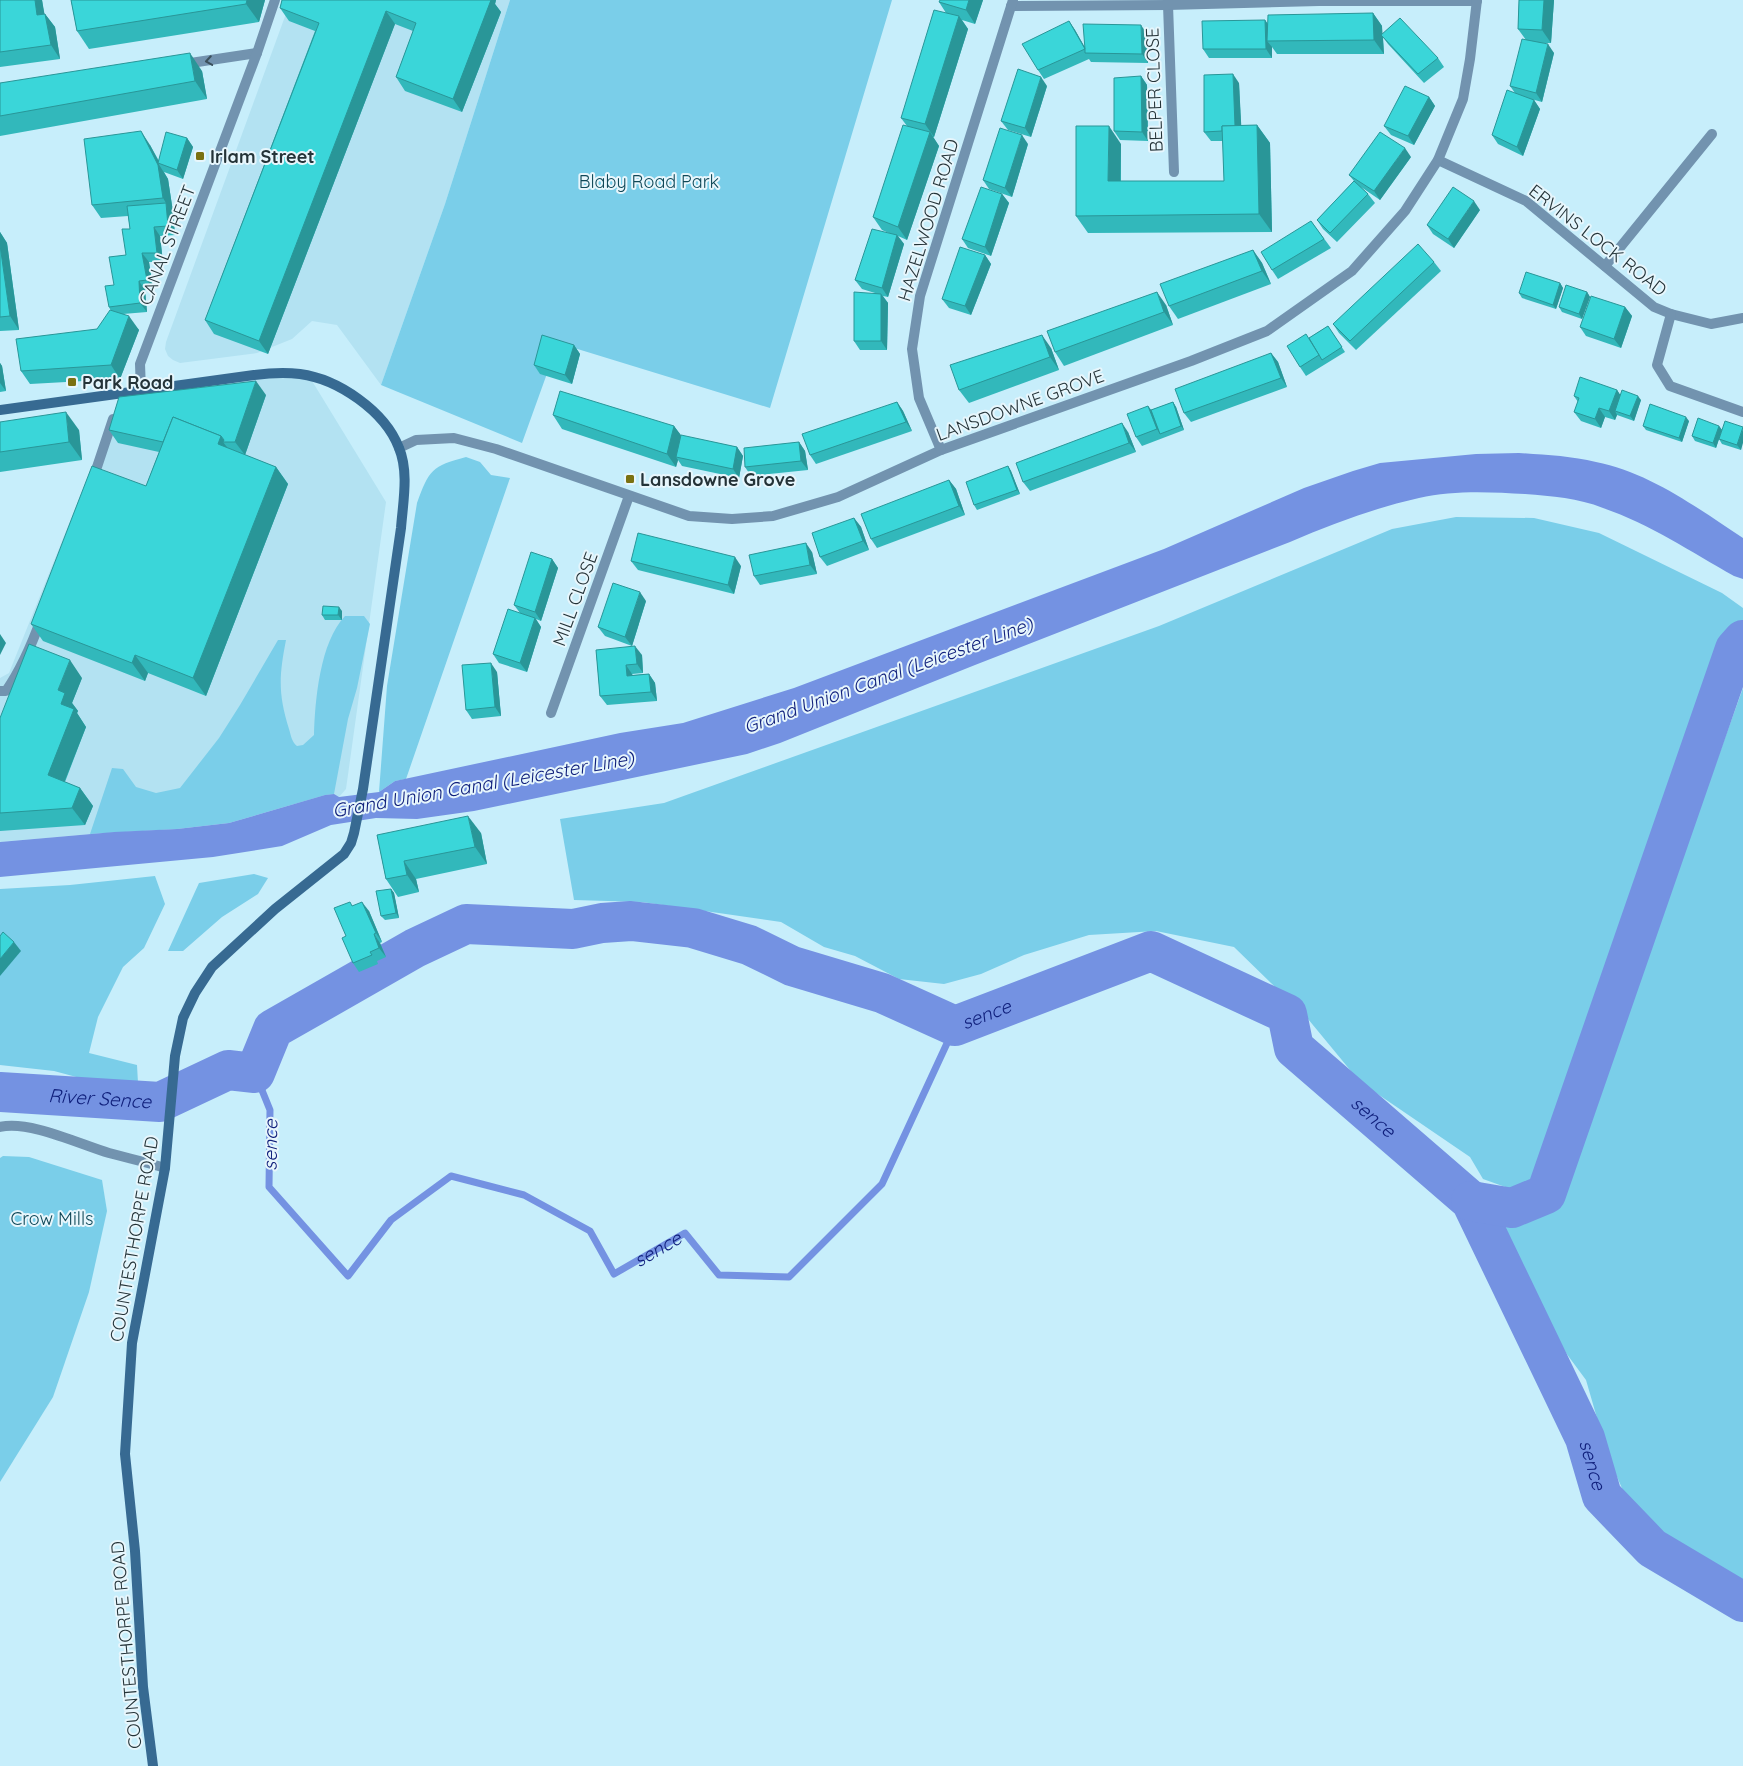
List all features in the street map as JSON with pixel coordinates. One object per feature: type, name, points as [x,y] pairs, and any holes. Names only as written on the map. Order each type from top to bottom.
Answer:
[{"type":"street","name":"CANAL STREET","points":[[141,390],[140,364],[257,53],[275,0]]},
{"type":"street","points":[[1012,3],[1168,5],[1319,0],[1477,1]]},
{"type":"street","name":"LANSDOWNE GROVE","points":[[399,448],[416,440],[454,438],[474,442],[689,516],[732,519],[773,516],[838,497],[941,450],[1191,361],[1267,331],[1352,271],[1405,211],[1438,160],[1462,99],[1470,59],[1477,1]]},
{"type":"street","name":"HAZELWOOD ROAD","points":[[941,450],[919,398],[912,349],[920,296],[1012,3]]},
{"type":"street","name":"BELPER CLOSE","points":[[1168,5],[1174,172]]},
{"type":"street","points":[[172,66],[257,53]]},
{"type":"street","points":[[1606,266],[1712,134]]},
{"type":"street","name":"ERVINS LOCK ROAD","points":[[1438,160],[1526,201],[1654,307],[1671,314],[1711,324],[1743,318]]},
{"type":"street","points":[[1671,314],[1657,365],[1670,386],[1743,412]]},
{"type":"street","points":[[0,410],[118,403],[141,390],[268,373],[300,374],[334,384],[361,401],[379,417],[399,448]]},
{"type":"street","points":[[91,486],[118,403]]},
{"type":"street","name":"COUNTESTHORPE ROAD","points":[[153,1766],[143,1687],[135,1550],[124,1454],[132,1343],[165,1168],[175,1056],[183,1018],[195,993],[212,967],[275,909],[344,854],[354,834],[363,789],[401,528],[404,485],[399,448]]},
{"type":"street","name":"MILL CLOSE","points":[[552,712],[629,496]]},
{"type":"street","points":[[0,691],[6,691],[29,651],[46,605]]},
{"type":"street","points":[[0,1127],[13,1125],[35,1129],[109,1153],[165,1168]]},
{"type":"shaded area","points":[[291,0],[510,0],[445,204],[381,385],[337,325],[312,321],[292,339],[257,353],[180,363],[168,356],[165,349]]},
{"type":"shaded area","points":[[268,373],[309,376],[386,502],[346,789],[339,797],[114,832],[0,842],[0,678],[9,673],[121,394]]},
{"type":"green space","name":"Blaby Road Park","points":[[510,0],[892,0],[770,408],[558,343],[522,443],[381,385],[445,204]]},
{"type":"green space","points":[[466,457],[480,462],[491,475],[510,478],[406,779],[395,781],[379,792],[387,686],[417,503],[425,483],[433,471],[446,463]]},
{"type":"green space","points":[[1456,517],[1534,518],[1599,533],[1722,593],[1743,608],[1743,625],[1722,644],[1538,1179],[1511,1189],[1483,1179],[1470,1157],[1360,1082],[1308,1019],[1234,947],[1156,931],[1089,935],[1024,955],[981,974],[944,984],[899,979],[855,956],[824,947],[781,922],[642,902],[574,900],[560,819],[664,803],[1159,626],[1392,529]]},
{"type":"green space","points":[[345,616],[364,616],[370,624],[357,688],[348,719],[334,794],[229,823],[177,829],[90,834],[112,768],[123,769],[136,787],[156,793],[180,788],[219,738],[278,640],[286,640],[281,685],[285,717],[294,743],[297,746],[303,745],[314,735],[320,672],[324,656],[337,627]]},
{"type":"green space","points":[[1743,688],[1743,1583],[1726,1570],[1671,1544],[1631,1509],[1608,1456],[1586,1380],[1566,1353],[1516,1260],[1500,1218],[1522,1222],[1557,1204]]},
{"type":"green space","points":[[254,874],[268,878],[258,894],[222,917],[183,951],[168,951],[199,883]]},
{"type":"green space","points":[[155,876],[165,904],[144,948],[123,967],[98,1017],[89,1053],[137,1065],[138,1083],[125,1090],[54,1071],[0,1065],[0,889],[70,885]]},
{"type":"green space","name":"Crow Mills","points":[[3,1156],[29,1157],[102,1180],[107,1211],[89,1292],[53,1397],[0,1482],[0,1158]]},
{"type":"water","name":"Grand Union Canal (Leicester Line)","points":[[1519,453],[1577,458],[1616,467],[1635,474],[1673,493],[1743,538],[1743,579],[1734,576],[1637,522],[1584,502],[1525,494],[1472,492],[1432,495],[1402,502],[1337,523],[780,743],[747,754],[474,811],[417,819],[376,818],[331,825],[282,846],[213,857],[0,877],[0,842],[114,832],[177,829],[229,823],[325,795],[334,794],[339,797],[379,792],[395,781],[620,733],[683,723],[794,688],[1164,549],[1304,488],[1353,471],[1380,463],[1476,454]]},
{"type":"building","points":[[0,0],[35,0],[37,15],[45,14],[51,45],[0,52]]},
{"type":"building","points":[[71,0],[247,0],[246,4],[77,31]]},
{"type":"building","points":[[282,0],[491,0],[453,99],[396,77],[416,23],[386,11],[259,341],[205,320],[319,23],[280,8]]},
{"type":"building","points":[[940,0],[969,0],[966,10],[939,2]]},
{"type":"building","points":[[1519,0],[1544,0],[1542,30],[1518,29]]},
{"type":"building","points":[[934,10],[959,16],[925,124],[901,118]]},
{"type":"building","points":[[1373,13],[1374,40],[1267,41],[1268,15]]},
{"type":"building","points":[[1400,18],[1438,58],[1418,74],[1381,35]]},
{"type":"building","points":[[1265,20],[1266,49],[1203,49],[1202,21]]},
{"type":"building","points":[[1069,21],[1085,49],[1038,70],[1022,44]]},
{"type":"building","points":[[1083,24],[1141,25],[1142,54],[1085,53]]},
{"type":"building","points":[[1522,39],[1548,44],[1536,93],[1510,86]]},
{"type":"building","points":[[190,53],[195,81],[0,116],[0,83]]},
{"type":"building","points":[[1018,69],[1041,77],[1025,128],[1001,121]]},
{"type":"building","points":[[1233,74],[1235,126],[1222,126],[1222,131],[1204,132],[1204,75]]},
{"type":"building","points":[[1141,76],[1142,132],[1114,131],[1114,78]]},
{"type":"building","points":[[1405,86],[1429,97],[1408,136],[1384,126]]},
{"type":"building","points":[[1507,90],[1534,100],[1517,147],[1492,135]]},
{"type":"building","points":[[903,125],[930,132],[898,227],[873,217]]},
{"type":"building","points":[[1257,125],[1259,214],[1076,216],[1076,126],[1109,126],[1108,181],[1224,181],[1222,126]]},
{"type":"building","points":[[1000,128],[1022,135],[1005,188],[983,180]]},
{"type":"building","points":[[141,131],[158,165],[163,198],[92,205],[84,139]]},
{"type":"building","points":[[166,132],[187,138],[177,170],[158,163]]},
{"type":"building","points":[[1380,132],[1405,148],[1374,191],[1349,175]]},
{"type":"building","points":[[1354,181],[1368,194],[1330,233],[1317,220]]},
{"type":"building","points":[[981,187],[1002,194],[985,247],[962,239]]},
{"type":"building","points":[[1453,187],[1474,201],[1448,239],[1427,225]]},
{"type":"building","points":[[166,203],[168,226],[154,227],[157,253],[142,253],[147,280],[139,281],[140,303],[109,307],[105,286],[114,285],[109,257],[126,255],[122,229],[130,229],[127,206]]},
{"type":"building","points":[[1311,221],[1324,239],[1272,270],[1261,252]]},
{"type":"building","points":[[872,229],[897,235],[882,288],[855,280]]},
{"type":"building","points":[[1418,244],[1434,262],[1350,341],[1333,324]]},
{"type":"building","points":[[0,245],[10,316],[0,317]]},
{"type":"building","points":[[960,247],[985,255],[965,306],[942,299]]},
{"type":"building","points":[[1253,250],[1262,271],[1169,306],[1160,284]]},
{"type":"building","points":[[1526,272],[1560,283],[1553,305],[1519,293]]},
{"type":"building","points":[[1566,285],[1587,292],[1579,314],[1559,307]]},
{"type":"building","points":[[854,292],[881,294],[881,341],[854,341]]},
{"type":"building","points":[[1157,292],[1164,312],[1055,352],[1047,331]]},
{"type":"building","points":[[1591,296],[1625,307],[1614,339],[1580,327]]},
{"type":"building","points":[[110,310],[129,316],[111,365],[21,371],[16,339],[97,329]]},
{"type":"building","points":[[1328,326],[1342,347],[1322,360],[1309,338]]},
{"type":"building","points":[[1306,334],[1319,355],[1300,367],[1287,346]]},
{"type":"building","points":[[542,335],[574,345],[565,375],[534,365]]},
{"type":"building","points":[[1042,335],[1050,357],[959,390],[950,365]]},
{"type":"building","points":[[1271,353],[1281,378],[1184,413],[1175,389]]},
{"type":"building","points":[[1580,377],[1617,390],[1609,411],[1599,408],[1595,419],[1574,412],[1579,398],[1574,396]]},
{"type":"building","points":[[256,381],[235,442],[223,442],[224,440],[221,436],[173,417],[163,442],[109,430],[119,397]]},
{"type":"building","points":[[1622,390],[1638,396],[1630,416],[1615,411]]},
{"type":"building","points":[[560,391],[674,426],[667,454],[553,415]]},
{"type":"building","points":[[897,402],[906,422],[810,455],[802,434]]},
{"type":"building","points":[[1173,402],[1181,426],[1160,434],[1151,410]]},
{"type":"building","points":[[1650,404],[1686,417],[1679,438],[1643,426]]},
{"type":"building","points":[[1148,406],[1157,429],[1136,437],[1127,414]]},
{"type":"building","points":[[66,412],[69,442],[0,452],[0,422]]},
{"type":"building","points":[[173,417],[221,436],[218,444],[276,467],[193,678],[135,655],[132,663],[31,624],[92,466],[146,486]]},
{"type":"building","points":[[1698,418],[1719,426],[1713,443],[1692,436]]},
{"type":"building","points":[[1725,421],[1743,427],[1737,445],[1719,439]]},
{"type":"building","points":[[1122,423],[1129,443],[1023,482],[1016,463]]},
{"type":"building","points":[[681,435],[737,447],[733,469],[676,457]]},
{"type":"building","points":[[799,442],[801,461],[745,467],[744,448]]},
{"type":"building","points":[[1008,466],[1017,490],[974,505],[966,482]]},
{"type":"building","points":[[949,480],[959,506],[871,539],[861,514]]},
{"type":"building","points":[[854,518],[863,541],[820,557],[812,533]]},
{"type":"building","points":[[638,533],[735,557],[728,585],[631,561]]},
{"type":"building","points":[[806,543],[810,565],[754,576],[749,555]]},
{"type":"building","points":[[531,552],[552,559],[535,612],[514,605]]},
{"type":"building","points":[[613,583],[640,592],[625,637],[598,627]]},
{"type":"building","points":[[323,606],[339,607],[338,615],[322,615]]},
{"type":"building","points":[[508,609],[535,618],[520,663],[493,654]]},
{"type":"building","points":[[29,644],[70,660],[58,690],[65,693],[61,704],[74,709],[48,775],[80,788],[72,808],[0,813],[0,718]]},
{"type":"building","points":[[635,646],[637,664],[626,665],[627,676],[649,674],[651,692],[600,696],[596,650]]},
{"type":"building","points":[[491,663],[495,707],[466,710],[462,665]]},
{"type":"building","points":[[468,816],[475,847],[404,861],[407,875],[386,879],[377,835]]},
{"type":"building","points":[[391,889],[396,913],[381,916],[376,891]]},
{"type":"building","points":[[350,902],[352,906],[362,902],[376,933],[374,934],[379,948],[370,952],[372,955],[353,963],[342,938],[346,936],[334,908]]},
{"type":"building","points":[[3,932],[14,942],[0,959],[0,936]]},
{"type":"waterway","points":[[1471,1201],[1512,1208],[1546,1194],[1735,649],[1743,640]]},
{"type":"waterway","name":"sence","points":[[0,1092],[160,1102],[228,1070],[255,1073],[273,1029],[415,948],[466,924],[573,929],[602,923],[631,921],[693,928],[749,945],[792,966],[882,993],[955,1026],[1151,951],[1287,1014],[1294,1048],[1471,1201],[1585,1438],[1602,1496],[1652,1548],[1743,1602]]},
{"type":"waterway","name":"sence","points":[[255,1073],[270,1110],[269,1187],[348,1276],[391,1220],[451,1176],[524,1195],[590,1231],[614,1274],[685,1233],[719,1275],[789,1277],[882,1184],[955,1026]]},
{"type":"place","name":"Irlam Street","points":[[200,156]]},
{"type":"place","name":"Park Road","points":[[72,382]]},
{"type":"place","name":"Lansdowne Grove","points":[[630,479]]},
{"type":"water label","name":"River Sence","points":[[100,1098]]}]
